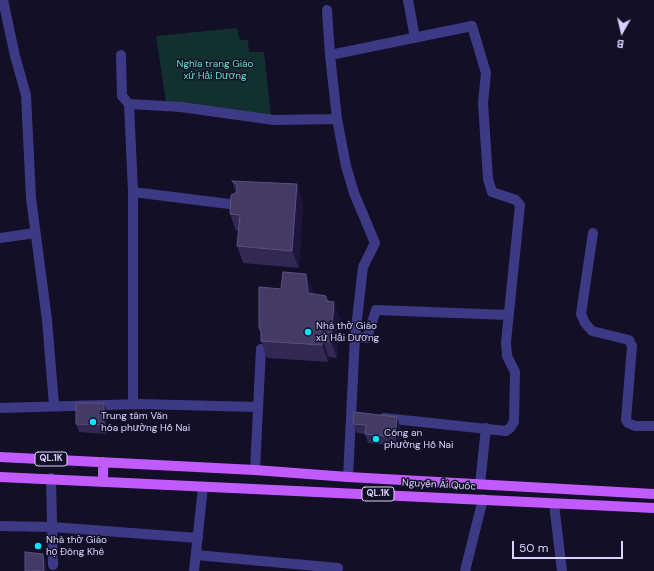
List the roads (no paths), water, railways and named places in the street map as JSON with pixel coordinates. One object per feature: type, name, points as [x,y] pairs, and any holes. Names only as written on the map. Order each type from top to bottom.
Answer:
[{"type":"main road","name":"QL.1K","points":[[0,457],[103,462]]},
{"type":"main road","name":"Nguyễn Ái Quốc","points":[[103,462],[654,494]]},
{"type":"main road","points":[[103,462],[103,481]]},
{"type":"main road","name":"QL.1K","points":[[0,477],[103,481]]},
{"type":"main road","name":"Nguyễn Ái Quốc","points":[[103,481],[654,508]]},
{"type":"street","points":[[3,0],[15,56],[26,95],[31,198],[47,320],[54,406]]},
{"type":"street","points":[[408,0],[415,38]]},
{"type":"street","points":[[327,10],[330,56],[337,119],[346,166],[354,193],[375,243],[363,267],[355,337],[356,415],[348,477]]},
{"type":"street","points":[[330,56],[472,26],[486,73],[483,103],[488,179],[492,192],[516,200],[520,205],[508,315],[508,356],[515,372],[514,422],[510,428],[506,431],[376,417]]},
{"type":"street","points":[[121,54],[122,96],[128,104],[133,192],[133,404]]},
{"type":"street","points":[[128,104],[181,107],[274,120],[337,119]]},
{"type":"street","points":[[133,192],[237,205]]},
{"type":"street","points":[[0,238],[35,233]]},
{"type":"street","points":[[593,233],[582,314],[585,323],[592,331],[629,340],[632,346],[626,420],[628,423],[635,426],[654,426]]},
{"type":"street","points":[[355,337],[367,338],[376,310],[508,315]]},
{"type":"street","points":[[255,470],[261,349]]},
{"type":"street","points":[[0,408],[133,404],[258,407]]},
{"type":"street","points":[[480,484],[486,428]]},
{"type":"street","points":[[51,478],[53,565]]},
{"type":"street","points":[[194,571],[203,487]]},
{"type":"street","points":[[465,571],[483,499]]},
{"type":"street","points":[[554,504],[562,571]]},
{"type":"street","points":[[0,526],[52,527],[198,538]]},
{"type":"street","points":[[196,555],[338,568]]},
{"type":"place","name":"Nhà thờ Giáo xứ Hải Dương","points":[[308,332]]},
{"type":"place","name":"Trung tâm Văn hóa phường Hố Nai","points":[[93,422]]},
{"type":"place","name":"Công an phường Hố Nai","points":[[376,439]]},
{"type":"place","name":"Nhà thờ Giáo họ Đông Khê","points":[[38,546]]},
{"type":"park label","name":"Nghĩa trang Giáo xứ Hải Dương","points":[[215,70]]}]
